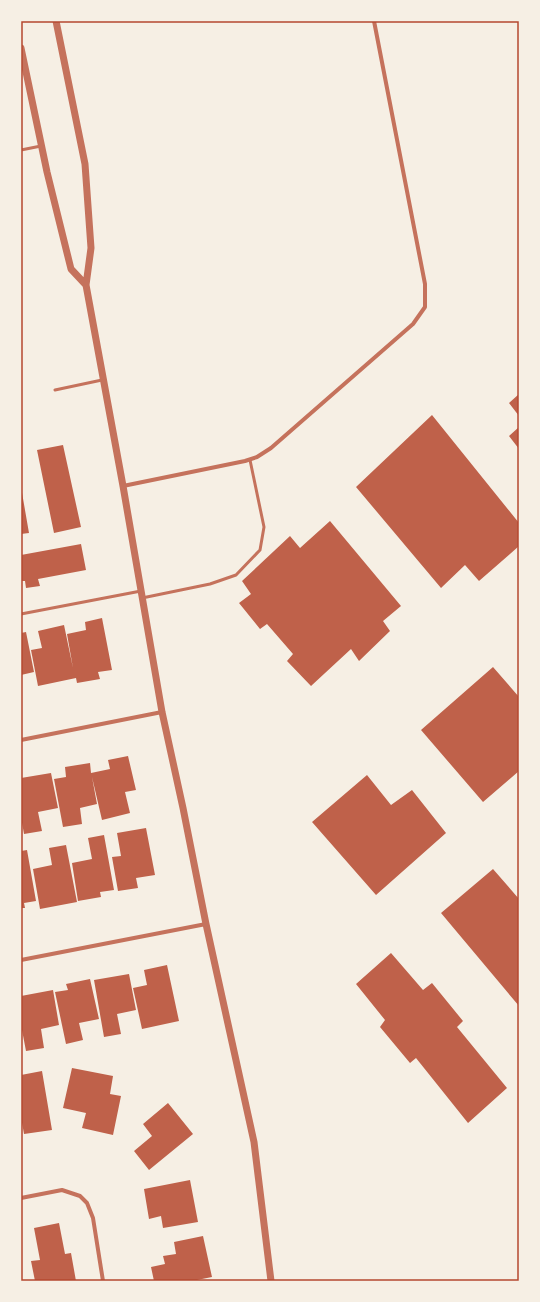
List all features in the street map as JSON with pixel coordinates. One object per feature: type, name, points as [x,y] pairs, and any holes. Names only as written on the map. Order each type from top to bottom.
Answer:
[{"type":"street","points":[[56,21],[84,164],[91,248],[86,285],[102,380],[123,486],[162,712],[206,924],[254,1142],[271,1281]]},
{"type":"street","points":[[123,486],[250,460],[257,457],[271,448],[413,324],[424,307],[425,284],[374,21]]},
{"type":"street","points":[[21,48],[41,146],[71,269],[86,285]]},
{"type":"street","points":[[21,740],[162,712]]},
{"type":"street","points":[[21,960],[206,924]]},
{"type":"street","points":[[21,1198],[62,1190],[80,1196],[87,1204],[93,1218],[103,1281]]},
{"type":"lane","points":[[21,150],[41,146]]},
{"type":"lane","points":[[55,390],[102,380]]},
{"type":"lane","points":[[21,614],[210,584],[236,575],[260,550],[264,527],[250,460]]},
{"type":"building","points":[[519,394],[519,416],[509,403]]},
{"type":"building","points":[[432,415],[519,523],[519,546],[479,581],[465,565],[441,588],[356,487]]},
{"type":"building","points":[[519,427],[519,449],[509,436]]},
{"type":"building","points":[[63,445],[81,527],[54,533],[37,450]]},
{"type":"building","points":[[21,487],[29,533],[21,534]]},
{"type":"building","points":[[330,521],[401,606],[383,621],[390,631],[359,661],[351,649],[311,686],[287,661],[293,654],[267,624],[260,629],[239,603],[251,594],[242,581],[290,536],[300,548]]},
{"type":"building","points":[[81,544],[86,570],[38,579],[40,586],[26,588],[25,581],[21,581],[21,555]]},
{"type":"building","points":[[102,618],[112,670],[98,672],[100,679],[77,683],[76,678],[38,686],[31,650],[42,648],[38,631],[64,625],[73,668],[67,634],[86,630],[85,622]]},
{"type":"building","points":[[26,632],[34,672],[21,675],[21,633]]},
{"type":"building","points":[[493,667],[519,697],[519,771],[483,802],[421,730]]},
{"type":"building","points":[[128,756],[136,790],[125,792],[130,813],[102,820],[92,777],[97,804],[80,808],[82,824],[63,827],[54,779],[66,777],[65,767],[90,763],[91,773],[110,769],[108,760]]},
{"type":"building","points":[[51,773],[58,808],[38,812],[42,831],[24,834],[21,817],[21,778]]},
{"type":"building","points":[[367,775],[391,805],[412,790],[446,833],[376,895],[312,822]]},
{"type":"building","points":[[146,828],[155,875],[136,878],[138,888],[118,891],[112,857],[121,856],[117,833]]},
{"type":"building","points":[[104,835],[114,890],[100,892],[101,897],[78,901],[72,863],[92,859],[88,838]]},
{"type":"building","points":[[66,845],[77,902],[40,909],[33,869],[52,865],[49,848]]},
{"type":"building","points":[[27,850],[36,901],[24,903],[25,908],[21,908],[21,851]]},
{"type":"building","points":[[493,869],[519,899],[519,1006],[441,913]]},
{"type":"building","points":[[391,953],[423,990],[432,983],[463,1021],[457,1027],[507,1088],[468,1123],[416,1058],[410,1063],[380,1027],[385,1020],[356,984]]},
{"type":"building","points":[[167,965],[179,1021],[142,1029],[133,988],[147,985],[144,970]]},
{"type":"building","points":[[129,974],[136,1010],[117,1014],[121,1034],[104,1037],[94,980]]},
{"type":"building","points":[[90,979],[99,1019],[79,1023],[83,1040],[66,1044],[55,992],[68,990],[66,984]]},
{"type":"building","points":[[53,990],[59,1025],[41,1029],[44,1048],[26,1051],[21,1025],[21,996]]},
{"type":"building","points":[[72,1068],[113,1076],[110,1094],[121,1096],[113,1135],[82,1128],[86,1113],[63,1108]]},
{"type":"building","points":[[42,1071],[52,1130],[24,1134],[21,1117],[21,1075]]},
{"type":"building","points":[[168,1103],[193,1134],[149,1170],[134,1151],[152,1136],[143,1124]]},
{"type":"building","points":[[190,1180],[198,1222],[163,1228],[161,1216],[149,1219],[144,1189]]},
{"type":"building","points":[[59,1223],[65,1254],[71,1253],[76,1281],[35,1281],[31,1261],[40,1260],[34,1228]]},
{"type":"building","points":[[203,1236],[212,1277],[192,1281],[154,1281],[151,1267],[165,1264],[163,1256],[176,1254],[174,1242]]}]
